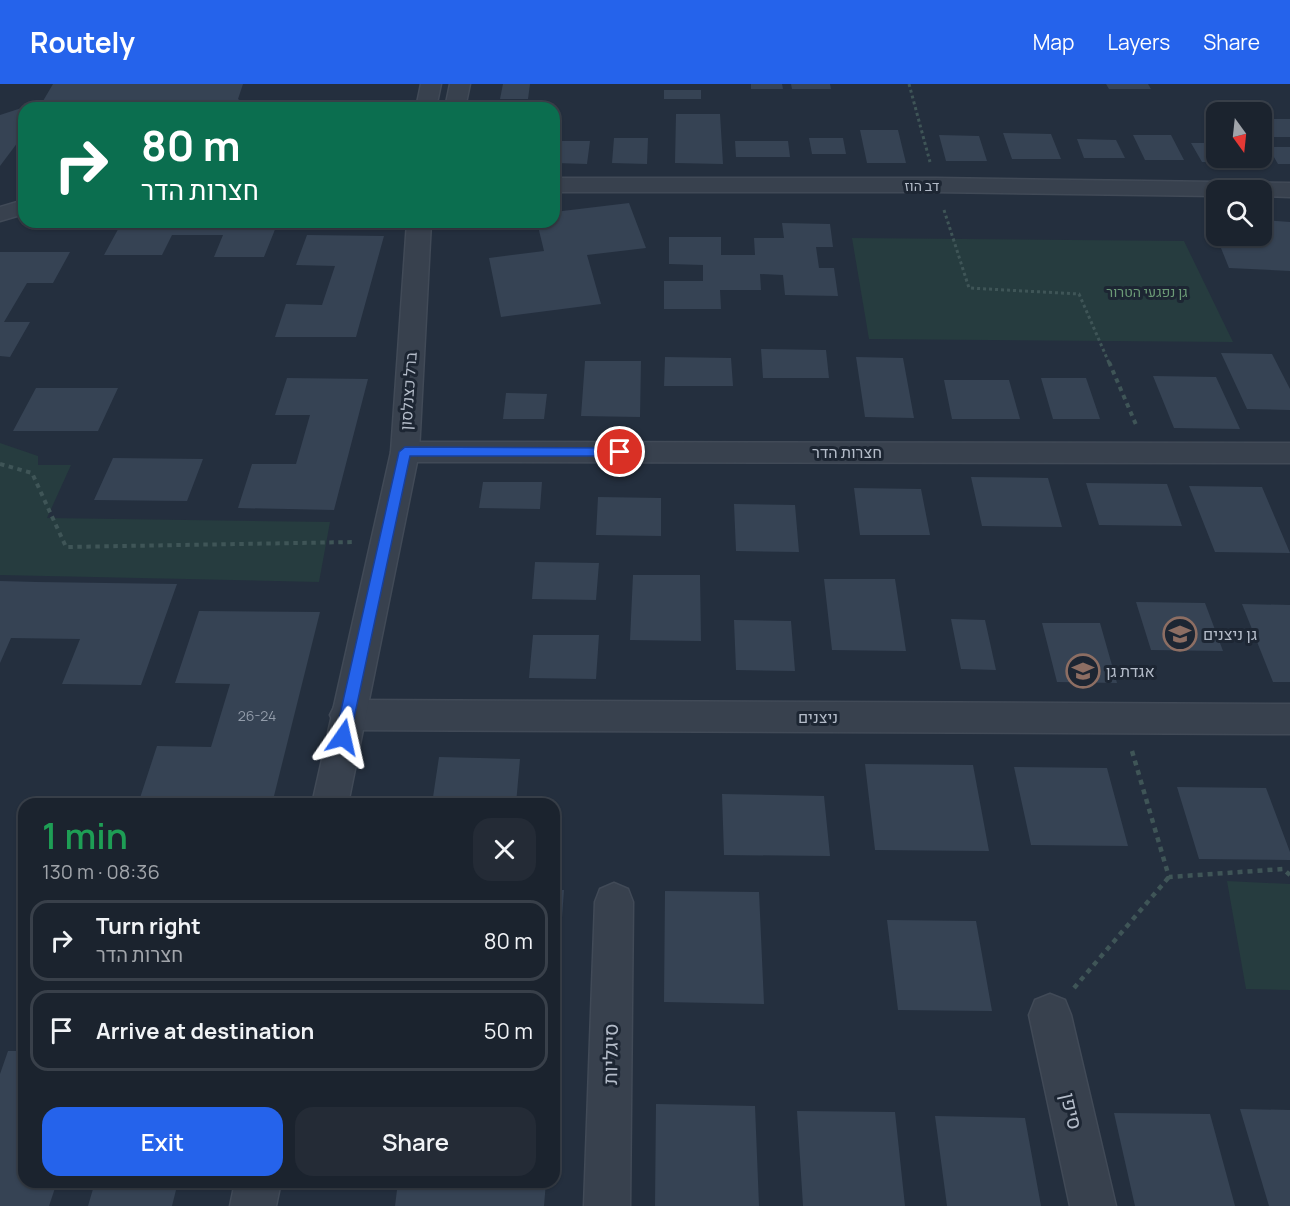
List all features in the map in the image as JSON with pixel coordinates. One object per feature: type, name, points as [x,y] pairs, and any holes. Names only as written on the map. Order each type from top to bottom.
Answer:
[{"type":"street","points":[[427,102],[430,84]]},
{"type":"street","points":[[456,102],[460,84]]},
{"type":"street","name":"דב הוז","points":[[560,185],[936,185],[1290,190]]},
{"type":"street","points":[[0,214],[18,209]]},
{"type":"street","name":"ברל כצנלסון","points":[[331,798],[347,715],[405,452],[419,228]]},
{"type":"street","name":"חצרות הדר","points":[[405,452],[1290,453]]},
{"type":"street","name":"ניצנים","points":[[347,715],[1290,719]]},
{"type":"street","name":"סיגליות","points":[[607,1206],[614,902]]},
{"type":"street","name":"סיפן","points":[[1050,1015],[1093,1206]]},
{"type":"street","points":[[253,1206],[257,1188]]},
{"type":"path","points":[[909,84],[936,185],[969,288],[1079,294],[1148,453]]},
{"type":"path","points":[[0,464],[32,473],[66,547],[386,541]]},
{"type":"path","points":[[1123,719],[1169,877]]},
{"type":"path","points":[[1050,1015],[1169,877],[1283,869],[1290,875]]},
{"type":"green space","name":"גן נפגעי הטרור","points":[[852,238],[1184,241],[1233,342],[869,339]]},
{"type":"green space","points":[[0,443],[38,456],[38,465],[71,465],[47,518],[330,522],[319,582],[0,575]]},
{"type":"green space","points":[[1227,881],[1290,884],[1290,990],[1246,989]]},
{"type":"building","points":[[53,84],[243,84],[238,99],[242,102],[40,102],[43,101]]},
{"type":"building","points":[[503,84],[530,84],[528,99],[500,99]]},
{"type":"building","points":[[751,84],[782,84],[783,89],[751,89]]},
{"type":"building","points":[[791,84],[830,84],[831,89],[792,89]]},
{"type":"building","points":[[1106,84],[1148,84],[1151,89],[1109,89]]},
{"type":"building","points":[[664,90],[701,90],[701,99],[664,99]]},
{"type":"building","points":[[18,109],[18,142],[0,166],[0,115]]},
{"type":"building","points":[[676,114],[720,114],[723,164],[675,163]]},
{"type":"building","points":[[1272,119],[1290,119],[1290,137],[1272,137]]},
{"type":"building","points":[[860,130],[898,130],[906,163],[867,163]]},
{"type":"building","points":[[1003,133],[1051,134],[1061,159],[1012,159]]},
{"type":"building","points":[[939,135],[979,136],[987,161],[946,161]]},
{"type":"building","points":[[1133,135],[1171,135],[1184,160],[1145,160]]},
{"type":"building","points":[[614,138],[648,138],[647,164],[612,163]]},
{"type":"building","points":[[809,138],[843,138],[846,154],[812,154]]},
{"type":"building","points":[[1077,139],[1116,140],[1125,158],[1084,158]]},
{"type":"building","points":[[560,141],[590,141],[587,164],[560,163]]},
{"type":"building","points":[[735,141],[788,141],[790,157],[736,157]]},
{"type":"building","points":[[1191,143],[1206,143],[1206,162],[1202,162]]},
{"type":"building","points":[[1272,147],[1290,147],[1290,164],[1278,164],[1272,154]]},
{"type":"building","points":[[629,203],[646,248],[587,255],[601,304],[501,317],[489,258],[544,251],[538,228],[560,228],[560,211]]},
{"type":"building","points":[[1272,221],[1290,222],[1290,271],[1229,268],[1220,246],[1272,246]]},
{"type":"building","points":[[782,223],[830,224],[833,247],[816,247],[819,268],[834,268],[838,296],[785,295],[783,275],[760,274],[761,290],[720,290],[721,309],[664,309],[664,281],[703,281],[703,265],[669,264],[669,237],[721,237],[721,255],[755,255],[754,238],[784,238]]},
{"type":"building","points":[[119,228],[276,228],[264,257],[214,257],[223,235],[172,235],[162,255],[104,255]]},
{"type":"building","points":[[307,235],[384,236],[356,337],[275,337],[286,304],[322,305],[335,266],[296,265]]},
{"type":"building","points":[[0,252],[70,252],[53,283],[27,283],[4,322],[30,322],[10,357],[0,356]]},
{"type":"building","points":[[761,349],[826,350],[829,378],[763,378]]},
{"type":"building","points":[[1221,353],[1272,354],[1290,389],[1290,410],[1247,409]]},
{"type":"building","points":[[665,357],[731,358],[733,386],[664,386]]},
{"type":"building","points":[[856,357],[903,358],[914,418],[865,417]]},
{"type":"building","points":[[585,361],[641,361],[640,417],[581,416]]},
{"type":"building","points":[[1153,376],[1216,377],[1240,429],[1174,428]]},
{"type":"building","points":[[287,378],[368,379],[334,510],[238,508],[252,464],[296,464],[310,415],[275,415]]},
{"type":"building","points":[[1041,378],[1086,378],[1100,419],[1053,419]]},
{"type":"building","points":[[944,380],[1009,380],[1020,419],[952,419]]},
{"type":"building","points":[[36,388],[118,388],[98,431],[13,431]]},
{"type":"building","points":[[506,393],[547,394],[544,419],[503,419]]},
{"type":"building","points":[[113,458],[203,459],[187,501],[94,500]]},
{"type":"building","points":[[971,477],[1048,478],[1062,527],[982,526]]},
{"type":"building","points":[[483,482],[542,482],[540,509],[479,508]]},
{"type":"building","points":[[1086,483],[1167,484],[1182,526],[1099,525]]},
{"type":"building","points":[[1189,486],[1262,487],[1290,553],[1215,552]]},
{"type":"building","points":[[854,488],[921,489],[930,535],[860,535]]},
{"type":"building","points":[[598,497],[661,498],[661,536],[596,535]]},
{"type":"building","points":[[734,504],[795,505],[799,552],[736,551]]},
{"type":"building","points":[[535,562],[599,563],[596,600],[532,599]]},
{"type":"building","points":[[633,575],[700,575],[701,641],[630,640]]},
{"type":"building","points":[[824,579],[895,579],[906,651],[832,650]]},
{"type":"building","points":[[0,581],[177,584],[141,685],[62,684],[80,639],[11,638],[0,663]]},
{"type":"building","points":[[1136,602],[1205,603],[1223,651],[1151,650]]},
{"type":"building","points":[[1242,604],[1290,605],[1290,682],[1273,682]]},
{"type":"building","points":[[199,611],[320,612],[274,798],[140,798],[157,746],[211,747],[230,684],[175,683]]},
{"type":"building","points":[[951,619],[985,620],[996,670],[961,669]]},
{"type":"building","points":[[734,620],[791,621],[795,671],[736,670]]},
{"type":"building","points":[[1042,623],[1100,623],[1117,683],[1057,682]]},
{"type":"building","points":[[533,635],[599,635],[596,679],[529,678]]},
{"type":"building","points":[[439,757],[520,759],[517,798],[433,798]]},
{"type":"building","points":[[865,764],[973,765],[989,851],[875,850]]},
{"type":"building","points":[[1014,767],[1107,768],[1128,846],[1031,845]]},
{"type":"building","points":[[1177,787],[1266,788],[1290,852],[1290,860],[1199,859]]},
{"type":"building","points":[[722,794],[824,796],[830,856],[724,855]]},
{"type":"building","points":[[560,890],[564,890],[560,945]]},
{"type":"building","points":[[665,891],[759,892],[764,1004],[664,1002]]},
{"type":"building","points":[[887,920],[976,921],[992,1011],[898,1010]]},
{"type":"building","points":[[8,1051],[18,1051],[18,1188],[55,1188],[49,1206],[0,1206],[0,1074]]},
{"type":"building","points":[[656,1104],[755,1106],[759,1206],[655,1206]]},
{"type":"building","points":[[1240,1109],[1290,1110],[1290,1206],[1269,1206]]},
{"type":"building","points":[[797,1111],[895,1112],[905,1206],[803,1206]]},
{"type":"building","points":[[1114,1113],[1210,1114],[1235,1206],[1135,1206]]},
{"type":"building","points":[[935,1116],[1025,1118],[1041,1206],[947,1206]]},
{"type":"building","points":[[93,1188],[176,1188],[172,1206],[88,1206]]},
{"type":"building","points":[[397,1188],[546,1188],[544,1206],[395,1206]]},
{"type":"place","name":"גן ניצנים","points":[[1180,634]]},
{"type":"place","name":"אגדת גן","points":[[1083,671]]},
{"type":"route","points":[[343,737],[405,452],[620,452]]}]
